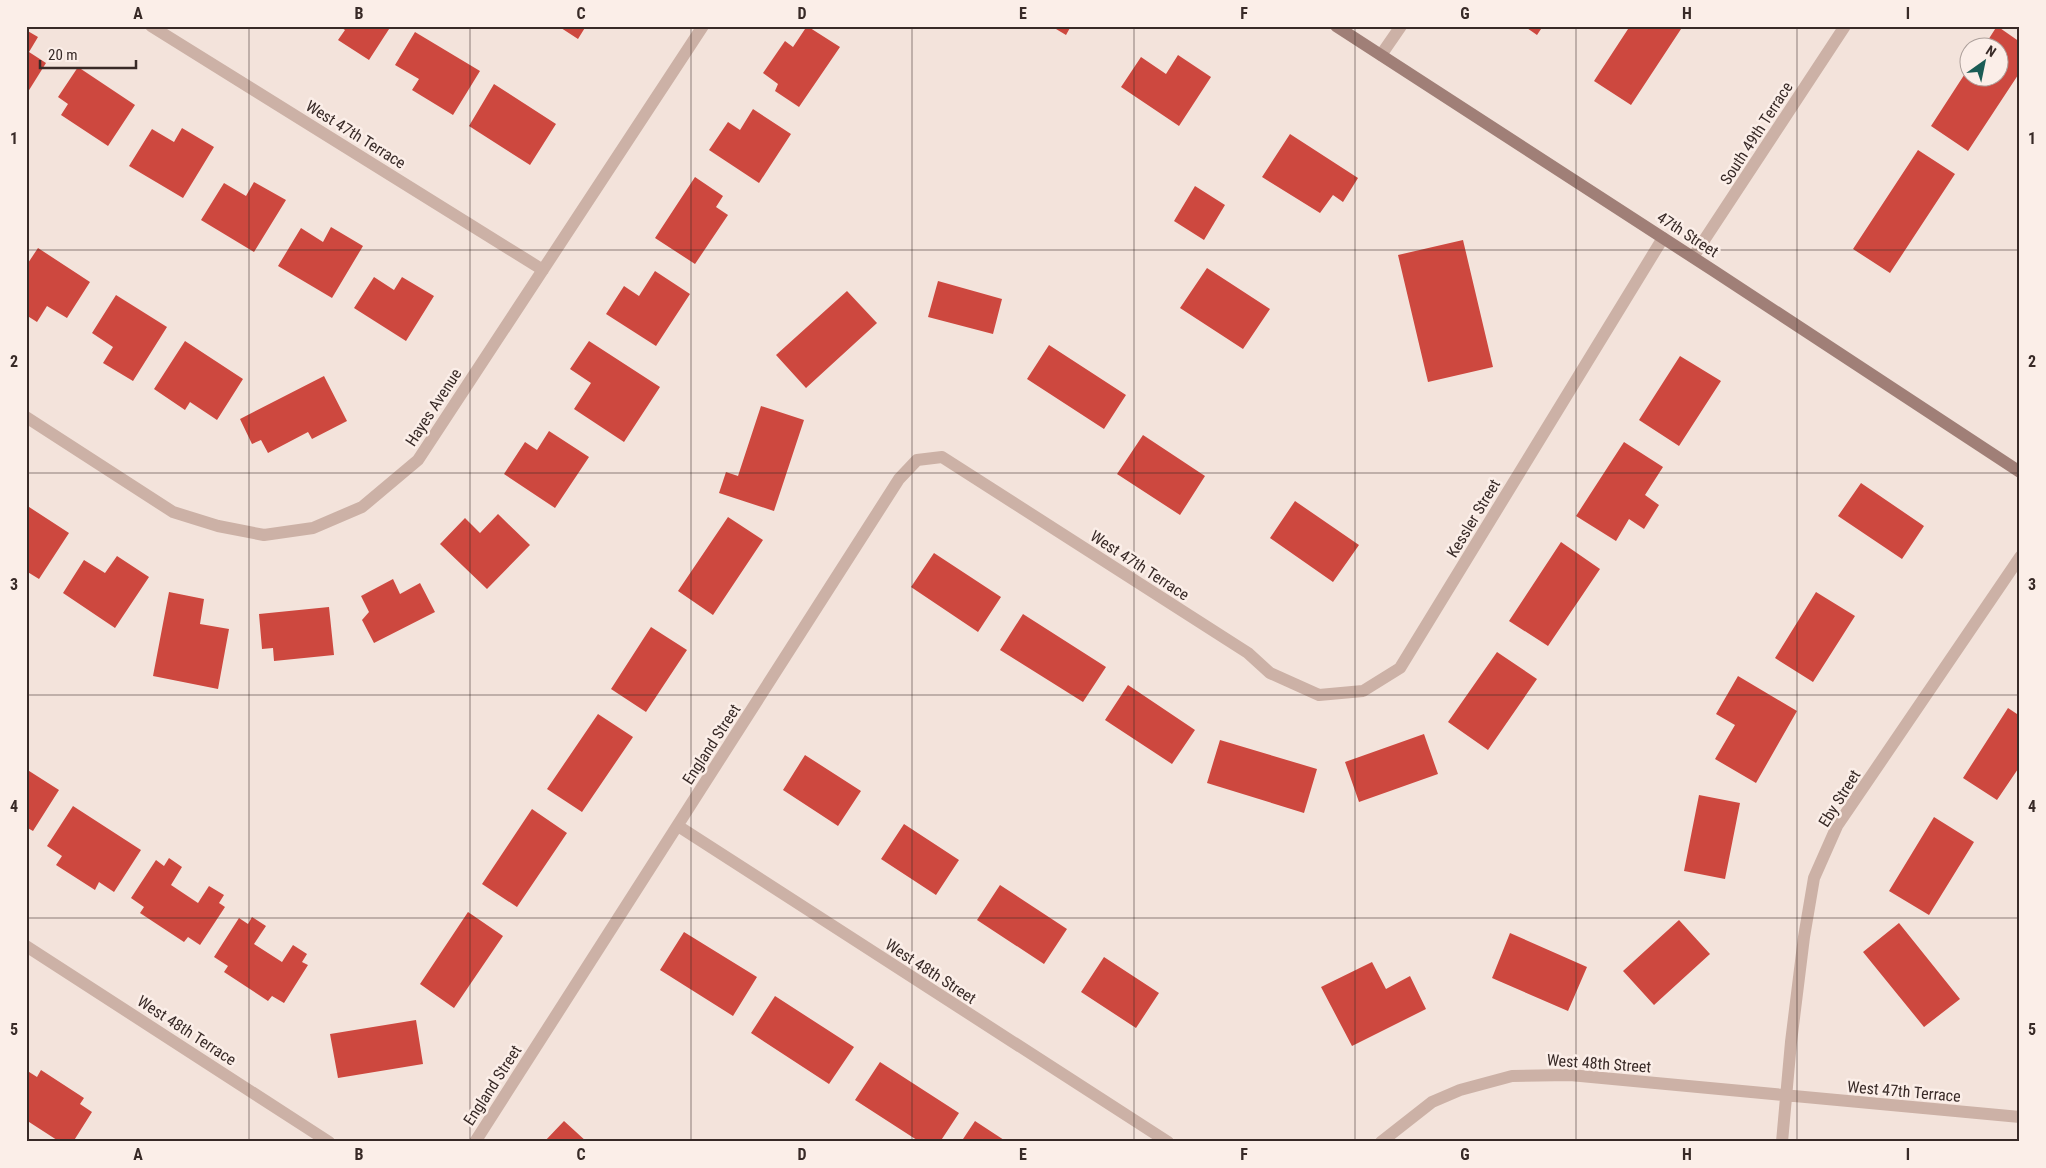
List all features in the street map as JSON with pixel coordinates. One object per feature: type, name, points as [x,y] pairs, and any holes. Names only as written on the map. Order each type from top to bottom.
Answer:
[{"type":"main road","name":"47th Street","points":[[1336,26],[2020,472]]},
{"type":"street","name":"West 47th Terrace","points":[[151,26],[543,270]]},
{"type":"street","name":"Hayes Avenue","points":[[26,417],[173,512],[218,526],[264,535],[313,528],[362,507],[418,460],[703,26]]},
{"type":"street","points":[[1381,55],[1401,26]]},
{"type":"street","name":"South 49th Terrace","points":[[1693,257],[1845,26]]},
{"type":"street","name":"Kessler Street","points":[[1248,653],[1270,673],[1318,695],[1363,691],[1400,668],[1663,238]]},
{"type":"street","name":"England Street","points":[[475,1142],[899,479],[917,460],[942,457],[1015,503]]},
{"type":"street","name":"West 47th Terrace","points":[[1015,503],[1248,653]]},
{"type":"street","name":"Eby Street","points":[[1786,1095],[1804,937],[1814,878],[1837,826],[2020,557]]},
{"type":"street","name":"West 48th Street","points":[[678,826],[1168,1142]]},
{"type":"street","name":"West 48th Terrace","points":[[26,946],[330,1142]]},
{"type":"street","name":"West 48th Street","points":[[1381,1142],[1432,1102],[1460,1090],[1512,1076],[1570,1075],[1786,1095]]},
{"type":"street","name":"West 47th Terrace","points":[[1786,1095],[2020,1117]]},
{"type":"street","points":[[1782,1142],[1786,1095]]},
{"type":"building","points":[[339,26],[391,26],[369,60],[338,40],[345,30]]},
{"type":"building","points":[[558,26],[586,26],[578,39]]},
{"type":"building","points":[[807,26],[840,47],[799,107],[775,91],[778,84],[763,73],[785,41],[793,47]]},
{"type":"building","points":[[1051,26],[1071,26],[1066,35]]},
{"type":"building","points":[[1524,26],[1543,26],[1537,35]]},
{"type":"building","points":[[1630,26],[1683,26],[1631,105],[1594,81]]},
{"type":"building","points":[[1997,26],[2020,42],[2020,72],[1968,151],[1931,126],[1958,84],[1958,88],[2008,88],[2008,38],[1989,38]]},
{"type":"building","points":[[26,30],[38,37],[29,52],[46,63],[26,95]]},
{"type":"building","points":[[415,32],[480,71],[453,115],[412,90],[419,79],[395,65]]},
{"type":"building","points":[[1178,55],[1211,77],[1179,126],[1121,87],[1141,57],[1166,74]]},
{"type":"building","points":[[78,67],[135,105],[108,146],[61,115],[68,104],[58,97]]},
{"type":"building","points":[[494,84],[556,124],[530,165],[469,126]]},
{"type":"building","points":[[753,109],[791,134],[759,183],[709,150],[728,122],[740,130]]},
{"type":"building","points":[[182,128],[214,147],[183,198],[129,166],[152,129],[174,142]]},
{"type":"building","points":[[1290,134],[1358,178],[1343,202],[1333,195],[1320,213],[1262,177]]},
{"type":"building","points":[[1918,150],[1955,174],[1890,273],[1853,249]]},
{"type":"building","points":[[695,177],[723,196],[716,207],[728,215],[695,264],[655,238]]},
{"type":"building","points":[[254,182],[286,200],[254,252],[201,220],[224,183],[246,196]]},
{"type":"building","points":[[1195,186],[1225,205],[1204,240],[1174,221]]},
{"type":"building","points":[[331,227],[363,246],[332,298],[278,266],[301,228],[323,242]]},
{"type":"building","points":[[1463,240],[1493,367],[1428,382],[1398,255]]},
{"type":"building","points":[[38,248],[90,282],[67,318],[47,306],[37,322],[26,315],[26,266]]},
{"type":"building","points":[[1207,268],[1270,309],[1243,349],[1180,308]]},
{"type":"building","points":[[655,271],[690,294],[656,346],[606,314],[624,286],[639,296]]},
{"type":"building","points":[[374,277],[394,290],[402,277],[434,296],[406,341],[354,308]]},
{"type":"building","points":[[938,281],[1002,299],[993,334],[928,317]]},
{"type":"building","points":[[847,291],[877,323],[806,388],[776,355]]},
{"type":"building","points":[[116,295],[167,327],[133,381],[103,363],[113,347],[92,333]]},
{"type":"building","points":[[185,341],[243,379],[217,420],[190,402],[185,410],[154,389]]},
{"type":"building","points":[[589,341],[660,387],[624,442],[574,409],[591,383],[570,369]]},
{"type":"building","points":[[1049,345],[1126,395],[1104,429],[1027,379]]},
{"type":"building","points":[[1680,356],[1721,381],[1679,446],[1639,420]]},
{"type":"building","points":[[324,376],[347,421],[312,439],[308,432],[268,453],[261,440],[252,444],[240,419]]},
{"type":"building","points":[[761,406],[804,420],[774,511],[719,493],[726,472],[738,476]]},
{"type":"building","points":[[549,431],[589,457],[555,508],[504,474],[525,442],[537,450]]},
{"type":"building","points":[[1143,435],[1205,476],[1180,515],[1117,474]]},
{"type":"building","points":[[1624,442],[1663,467],[1645,495],[1659,505],[1644,529],[1629,519],[1616,541],[1576,516]]},
{"type":"building","points":[[1861,483],[1924,526],[1902,559],[1838,516]]},
{"type":"building","points":[[1295,501],[1359,545],[1333,582],[1270,538]]},
{"type":"building","points":[[26,505],[69,533],[39,579],[26,571]]},
{"type":"building","points":[[498,514],[530,545],[487,589],[440,544],[465,518],[480,533]]},
{"type":"building","points":[[728,517],[763,540],[713,615],[678,591]]},
{"type":"building","points":[[1561,542],[1600,569],[1548,646],[1509,621]]},
{"type":"building","points":[[934,553],[1001,597],[978,632],[911,587]]},
{"type":"building","points":[[117,556],[149,577],[115,628],[63,593],[84,560],[105,573]]},
{"type":"building","points":[[393,579],[400,594],[420,583],[435,612],[374,643],[362,620],[369,612],[361,596]]},
{"type":"building","points":[[169,592],[204,599],[200,624],[229,629],[218,689],[153,676]]},
{"type":"building","points":[[1816,592],[1855,616],[1813,682],[1775,658]]},
{"type":"building","points":[[329,607],[334,655],[274,661],[273,648],[262,649],[259,614]]},
{"type":"building","points":[[1023,614],[1106,667],[1083,702],[1000,650]]},
{"type":"building","points":[[651,627],[687,650],[646,712],[611,689]]},
{"type":"building","points":[[1497,652],[1537,679],[1488,750],[1448,722]]},
{"type":"building","points":[[1738,676],[1797,711],[1756,783],[1715,759],[1735,725],[1716,714]]},
{"type":"building","points":[[1128,685],[1195,730],[1172,764],[1105,720]]},
{"type":"building","points":[[2008,708],[2020,716],[2020,766],[1997,800],[1963,778]]},
{"type":"building","points":[[598,714],[633,737],[582,812],[547,789]]},
{"type":"building","points":[[1424,734],[1438,774],[1359,802],[1345,762]]},
{"type":"building","points":[[1220,740],[1317,769],[1304,813],[1207,783]]},
{"type":"building","points":[[805,755],[861,791],[838,826],[783,790]]},
{"type":"building","points":[[26,769],[59,790],[33,831],[26,827]]},
{"type":"building","points":[[1699,795],[1740,803],[1725,879],[1684,871]]},
{"type":"building","points":[[73,806],[141,850],[114,892],[99,882],[95,890],[56,865],[62,856],[47,846]]},
{"type":"building","points":[[532,809],[567,833],[517,907],[482,884]]},
{"type":"building","points":[[1934,817],[1974,842],[1929,915],[1889,891]]},
{"type":"building","points":[[904,824],[959,860],[936,895],[881,859]]},
{"type":"building","points":[[169,858],[182,867],[171,885],[198,903],[209,886],[224,895],[219,903],[225,907],[200,945],[188,937],[184,942],[140,913],[144,907],[131,898],[156,860],[164,866]]},
{"type":"building","points":[[1000,885],[1067,929],[1044,964],[977,920]]},
{"type":"building","points":[[468,912],[503,936],[454,1008],[420,984]]},
{"type":"building","points":[[252,917],[266,926],[254,944],[282,962],[293,945],[307,954],[302,962],[308,965],[284,1003],[272,996],[268,1001],[224,972],[228,966],[214,957],[239,918],[248,924]]},
{"type":"building","points":[[1679,920],[1710,954],[1654,1005],[1623,971]]},
{"type":"building","points":[[1899,923],[1960,999],[1924,1027],[1863,952]]},
{"type":"building","points":[[684,932],[757,977],[733,1016],[660,970]]},
{"type":"building","points":[[1510,933],[1587,967],[1568,1011],[1492,978]]},
{"type":"building","points":[[1104,957],[1159,993],[1136,1028],[1081,992]]},
{"type":"building","points":[[1372,962],[1386,989],[1410,976],[1426,1009],[1352,1046],[1321,987]]},
{"type":"building","points":[[775,996],[854,1047],[829,1084],[751,1033]]},
{"type":"building","points":[[416,1020],[423,1064],[338,1078],[330,1034]]},
{"type":"building","points":[[880,1062],[959,1113],[940,1142],[920,1142],[855,1100]]},
{"type":"building","points":[[26,1070],[37,1077],[41,1070],[84,1098],[80,1104],[92,1112],[73,1142],[60,1142],[26,1120]]},
{"type":"building","points":[[564,1121],[587,1142],[544,1142]]},
{"type":"building","points":[[975,1121],[1007,1142],[961,1142]]}]
